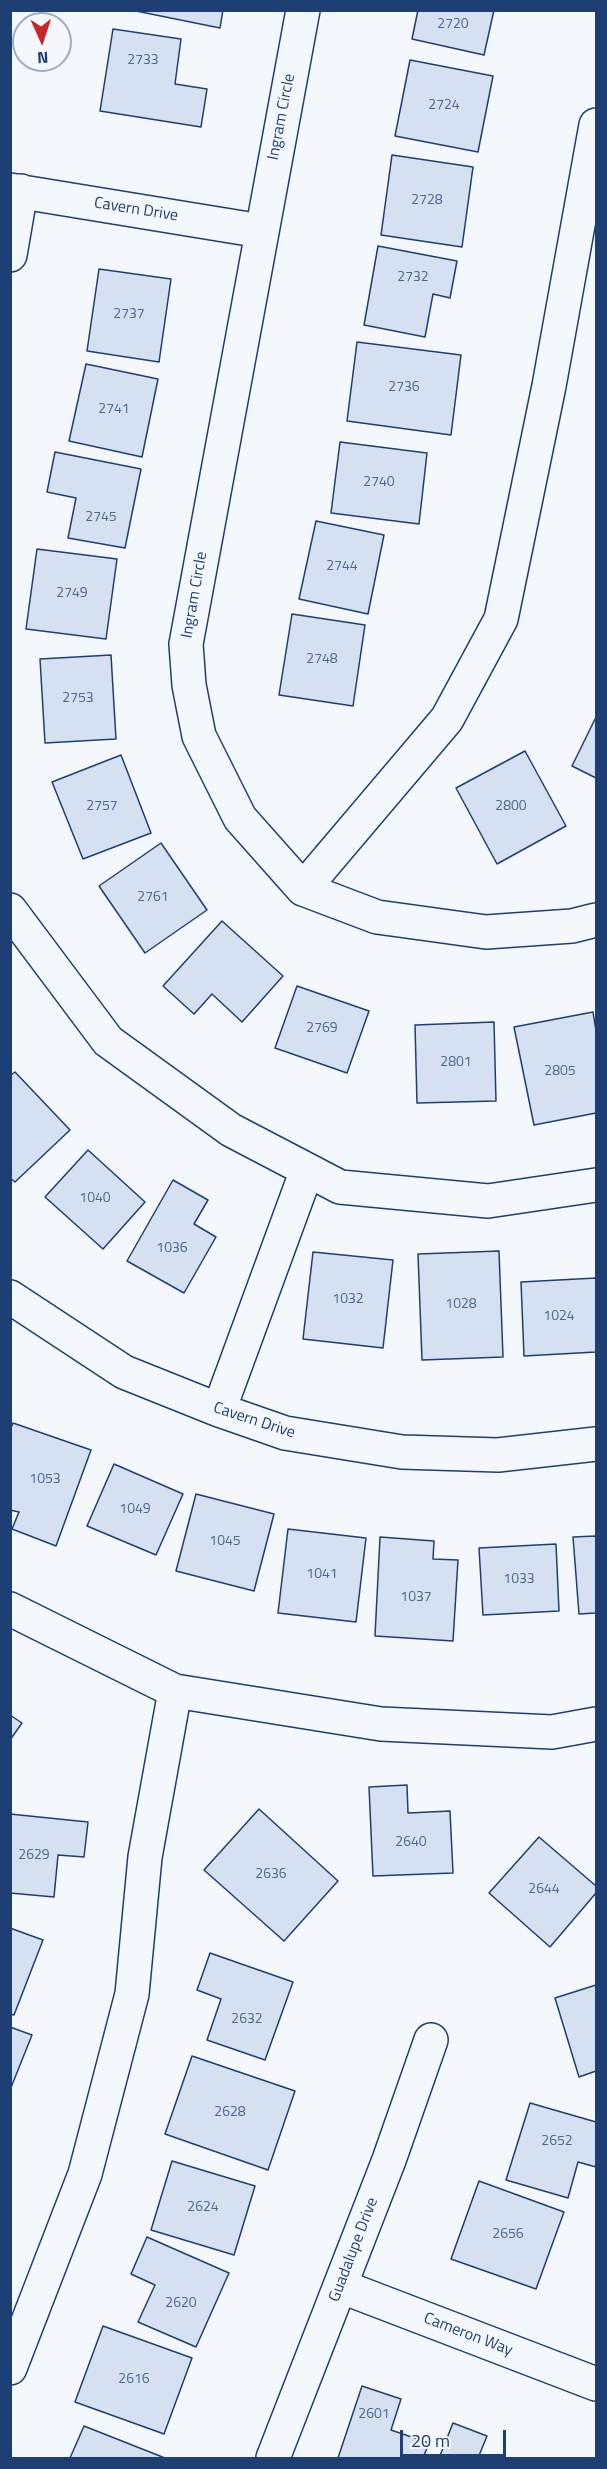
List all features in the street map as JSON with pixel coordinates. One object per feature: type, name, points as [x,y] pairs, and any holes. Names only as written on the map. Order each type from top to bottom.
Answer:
[{"type":"street","name":"Ingram Circle","points":[[303,10],[186,644],[189,686],[199,736],[240,818],[303,889],[377,917],[486,932],[573,926],[597,920]]},
{"type":"street","points":[[303,889],[447,719],[501,619],[549,386],[597,125]]},
{"type":"street","name":"Cavern Drive","points":[[16,191],[261,231]]},
{"type":"street","points":[[10,255],[16,191]]},
{"type":"street","points":[[10,910],[108,1041],[231,1130],[340,1187],[488,1201],[597,1185]]},
{"type":"street","points":[[219,1410],[307,1170]]},
{"type":"street","name":"Cavern Drive","points":[[10,1297],[124,1372],[219,1410],[285,1433],[402,1452],[498,1455],[597,1444]]},
{"type":"street","points":[[10,1609],[175,1691],[381,1724],[552,1732],[597,1724]]},
{"type":"street","points":[[10,2368],[85,2174],[132,1995],[145,1857],[175,1691]]},
{"type":"street","name":"Guadalupe Drive","points":[[273,2458],[389,2160],[431,2040]]},
{"type":"street","name":"Cameron Way","points":[[340,2286],[593,2373]]},
{"type":"building","points":[[131,10],[223,10],[220,28]]},
{"type":"building","points":[[418,10],[494,10],[484,55],[412,39]]},
{"type":"building","points":[[113,29],[181,39],[175,84],[207,89],[201,127],[100,111]]},
{"type":"building","points":[[410,60],[493,76],[478,152],[395,136]]},
{"type":"building","points":[[392,155],[473,167],[462,247],[381,235]]},
{"type":"building","points":[[378,246],[457,261],[450,298],[433,294],[425,337],[364,325]]},
{"type":"building","points":[[99,269],[171,279],[159,362],[87,351]]},
{"type":"building","points":[[357,342],[461,355],[451,435],[347,421]]},
{"type":"building","points":[[86,364],[158,379],[142,457],[69,441]]},
{"type":"building","points":[[340,442],[427,453],[419,524],[331,513]]},
{"type":"building","points":[[55,452],[141,469],[125,548],[68,538],[76,498],[47,492]]},
{"type":"building","points":[[316,521],[384,535],[368,614],[299,599]]},
{"type":"building","points":[[37,549],[117,559],[106,639],[26,629]]},
{"type":"building","points":[[292,614],[365,625],[353,706],[279,695]]},
{"type":"building","points":[[111,655],[116,739],[45,743],[40,659]]},
{"type":"building","points":[[596,717],[596,778],[572,766]]},
{"type":"building","points":[[525,751],[566,826],[497,864],[456,788]]},
{"type":"building","points":[[121,755],[151,833],[83,859],[52,782]]},
{"type":"building","points":[[161,843],[207,910],[145,953],[99,886]]},
{"type":"building","points":[[222,921],[283,976],[242,1022],[212,994],[194,1014],[163,986]]},
{"type":"building","points":[[297,986],[369,1011],[347,1073],[275,1048]]},
{"type":"building","points":[[593,1012],[596,1031],[596,1113],[534,1125],[514,1027]]},
{"type":"building","points":[[494,1022],[496,1101],[417,1103],[415,1025]]},
{"type":"building","points":[[15,1072],[70,1130],[15,1182],[10,1178],[10,1076]]},
{"type":"building","points":[[88,1150],[145,1202],[103,1249],[45,1197]]},
{"type":"building","points":[[173,1180],[208,1200],[194,1224],[216,1237],[184,1293],[127,1261]]},
{"type":"building","points":[[499,1251],[503,1357],[422,1360],[418,1254]]},
{"type":"building","points":[[313,1252],[393,1260],[383,1348],[303,1339]]},
{"type":"building","points":[[596,1278],[596,1352],[524,1356],[521,1282]]},
{"type":"building","points":[[13,1423],[91,1450],[56,1546],[12,1529],[19,1512],[10,1510],[10,1430]]},
{"type":"building","points":[[114,1464],[183,1494],[156,1555],[87,1526]]},
{"type":"building","points":[[196,1494],[274,1514],[254,1591],[176,1571]]},
{"type":"building","points":[[288,1529],[366,1538],[356,1622],[278,1613]]},
{"type":"building","points":[[596,1536],[596,1613],[579,1614],[573,1537]]},
{"type":"building","points":[[380,1537],[434,1541],[433,1559],[458,1560],[453,1641],[375,1636]]},
{"type":"building","points":[[556,1544],[559,1611],[483,1615],[479,1548]]},
{"type":"building","points":[[10,1715],[22,1723],[10,1740]]},
{"type":"building","points":[[407,1785],[408,1813],[450,1811],[453,1873],[373,1876],[369,1787]]},
{"type":"building","points":[[259,1809],[338,1881],[284,1941],[204,1870]]},
{"type":"building","points":[[10,1814],[88,1822],[84,1857],[58,1855],[54,1897],[10,1893]]},
{"type":"building","points":[[539,1837],[596,1886],[596,1893],[550,1947],[489,1893]]},
{"type":"building","points":[[10,1928],[43,1940],[14,2015],[10,2014]]},
{"type":"building","points":[[210,1953],[293,1982],[265,2060],[207,2040],[221,1999],[197,1990]]},
{"type":"building","points":[[596,1985],[596,2071],[579,2077],[555,1998]]},
{"type":"building","points":[[10,2027],[32,2035],[10,2090]]},
{"type":"building","points":[[192,2056],[295,2091],[268,2170],[165,2134]]},
{"type":"building","points":[[530,2103],[596,2122],[596,2167],[578,2162],[568,2198],[506,2180]]},
{"type":"building","points":[[172,2161],[255,2186],[234,2255],[151,2230]]},
{"type":"building","points":[[479,2181],[564,2212],[536,2289],[451,2259]]},
{"type":"building","points":[[147,2237],[229,2273],[196,2347],[138,2322],[155,2285],[131,2274]]},
{"type":"building","points":[[103,2326],[192,2358],[164,2434],[75,2402]]},
{"type":"building","points":[[362,2386],[401,2399],[391,2430],[429,2443],[423,2458],[338,2458]]},
{"type":"building","points":[[453,2423],[487,2436],[478,2458],[439,2458]]},
{"type":"building","points":[[84,2426],[165,2458],[70,2458]]}]
